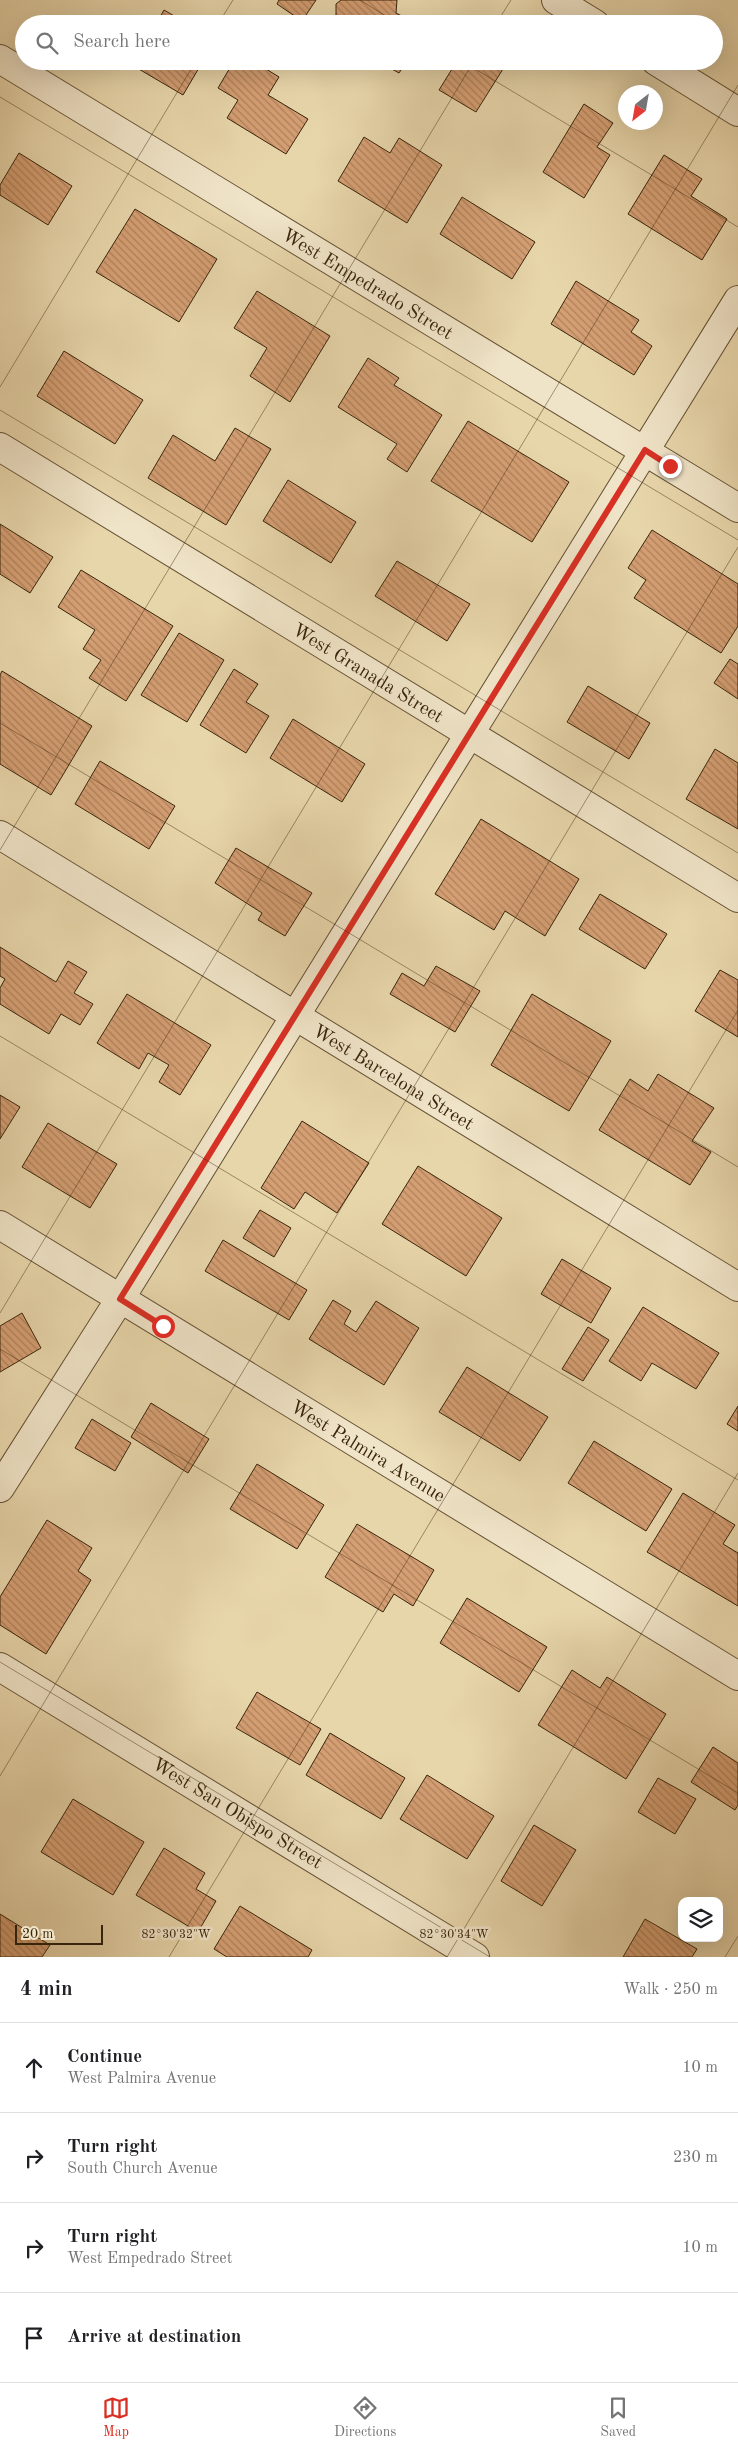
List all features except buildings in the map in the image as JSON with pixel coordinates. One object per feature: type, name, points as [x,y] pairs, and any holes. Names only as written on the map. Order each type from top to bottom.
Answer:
[{"type":"street","points":[[556,0],[580,15]]},
{"type":"street","name":"West Empedrado Street","points":[[0,59],[15,68]]},
{"type":"street","name":"West Empedrado Street","points":[[18,70],[738,508]]},
{"type":"street","points":[[670,70],[738,112]]},
{"type":"street","points":[[0,1488],[296,1016],[738,300]]},
{"type":"street","name":"West Granada Street","points":[[0,448],[738,898]]},
{"type":"street","name":"West Barcelona Street","points":[[0,835],[738,1287]]},
{"type":"street","name":"West Palmira Avenue","points":[[0,1226],[738,1676]]},
{"type":"street","name":"West San Obispo Street","points":[[0,1667],[475,1957]]},
{"type":"route","points":[[163,1326],[120,1299],[645,450],[670,466]]}]
